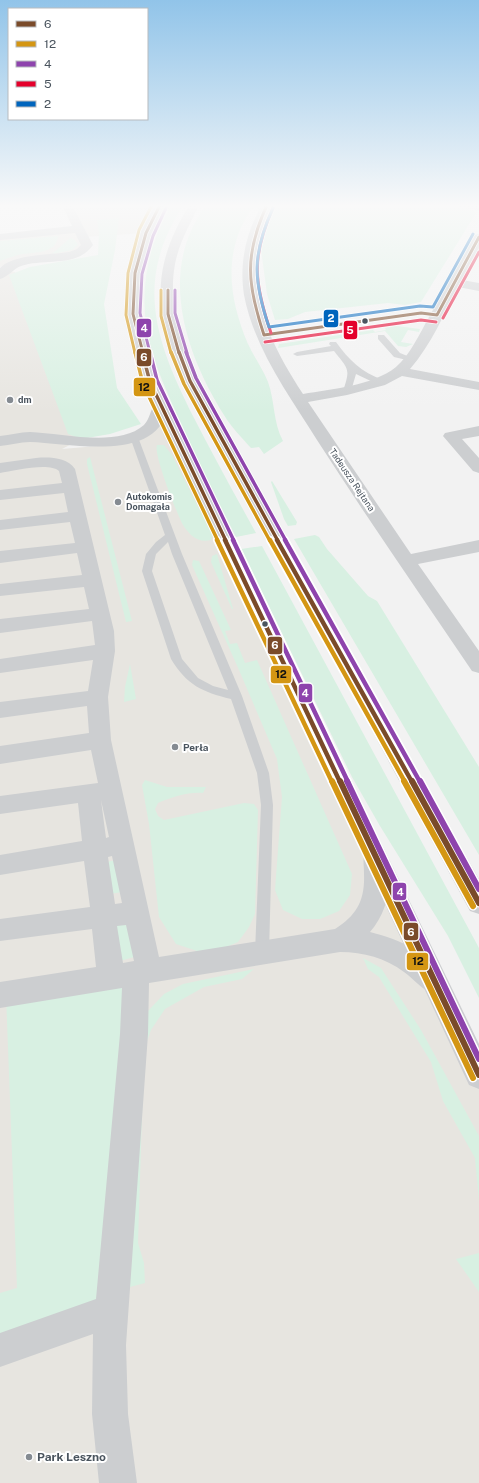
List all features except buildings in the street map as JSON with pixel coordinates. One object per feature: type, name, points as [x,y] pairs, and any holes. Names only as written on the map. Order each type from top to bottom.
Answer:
[{"type":"main road","points":[[135,274],[133,314],[150,382],[160,406],[375,854],[479,1075]]},
{"type":"main road","points":[[168,274],[168,314],[178,350],[190,381],[216,431],[479,903]]},
{"type":"street","name":"Tadeusza Rejtana","points":[[248,274],[253,307],[274,359],[298,399],[479,666]]},
{"type":"street","points":[[298,399],[347,392],[380,382],[400,371],[412,359],[459,274]]},
{"type":"street","points":[[454,283],[479,287]]},
{"type":"street","points":[[400,371],[479,386]]},
{"type":"street","points":[[0,441],[31,437],[90,442],[134,437],[149,429],[158,416],[160,406]]},
{"type":"street","points":[[479,431],[451,436],[479,468]]},
{"type":"street","points":[[0,468],[49,462],[65,466],[104,631],[105,651],[97,697],[100,740],[100,792],[95,849],[104,916],[132,974]]},
{"type":"street","points":[[0,495],[70,487]]},
{"type":"street","points":[[0,525],[77,516]]},
{"type":"street","points":[[407,561],[479,546]]},
{"type":"street","points":[[0,557],[84,547]]},
{"type":"street","points":[[0,590],[92,580]]},
{"type":"street","points":[[0,626],[100,614]]},
{"type":"street","points":[[0,666],[105,651]]},
{"type":"street","points":[[0,710],[97,697]]},
{"type":"street","points":[[0,755],[100,740]]},
{"type":"street","points":[[0,805],[100,792]]},
{"type":"street","points":[[100,792],[123,845],[137,912],[132,974],[134,1034],[111,1310],[108,1384],[110,1423],[118,1483]]},
{"type":"street","points":[[0,865],[123,845]]},
{"type":"street","points":[[340,940],[359,926],[373,907],[377,876],[375,854]]},
{"type":"street","points":[[0,930],[137,912]]},
{"type":"street","points":[[0,995],[340,940],[366,942],[391,950],[420,967],[436,985]]},
{"type":"street","points":[[0,1350],[111,1310]]},
{"type":"lane","points":[[264,335],[405,315],[437,315]]},
{"type":"lane","points":[[381,337],[397,355],[412,359]]},
{"type":"lane","points":[[297,354],[334,346],[351,368],[363,376],[380,382]]},
{"type":"lane","points":[[347,392],[352,376],[351,368]]},
{"type":"lane","points":[[134,437],[170,536],[236,696],[260,763],[266,794],[266,852],[262,952]]},
{"type":"lane","points":[[170,536],[159,544],[151,554],[148,560],[147,571],[177,659],[183,670],[194,681],[213,691],[236,696]]},
{"type":"shaded area","points":[[0,274],[16,274],[81,439],[62,449],[109,445],[134,437],[160,407],[479,1075],[479,1483],[0,1483]]},
{"type":"green space","points":[[110,274],[104,304],[117,388],[141,424],[110,434],[81,439],[68,434],[9,275]]},
{"type":"green space","points":[[147,274],[156,274],[155,286],[156,312],[161,338],[170,364],[194,418],[256,533],[236,537],[169,397],[153,356],[147,328],[144,299]]},
{"type":"green space","points":[[180,274],[232,274],[233,291],[241,326],[248,344],[268,382],[277,427],[283,441],[264,454],[259,447],[251,448],[233,428],[212,395],[201,373],[185,326],[181,302]]},
{"type":"green space","points":[[264,274],[438,274],[421,302],[405,305],[388,303],[305,312],[288,319],[275,320],[267,294]]},
{"type":"green space","points":[[397,326],[420,329],[419,332],[408,330],[401,342],[413,344],[406,347],[398,346],[385,331],[278,348],[279,344],[373,330],[375,332],[386,330],[385,328]]},
{"type":"green space","points":[[157,445],[164,445],[172,455],[213,535],[211,540],[203,541],[196,538],[190,534],[183,525],[162,471]]},
{"type":"green space","points":[[90,457],[132,621],[126,622],[87,464],[87,459]]},
{"type":"green space","points":[[272,481],[297,522],[296,525],[288,526],[284,519],[271,482]]},
{"type":"green space","points":[[315,535],[319,537],[327,549],[368,596],[377,601],[479,767],[479,855],[294,539]]},
{"type":"green space","points":[[262,546],[479,948],[479,998],[448,936],[380,826],[352,777],[241,549]]},
{"type":"green space","points":[[217,554],[233,609],[211,562],[212,556]]},
{"type":"green space","points":[[193,560],[199,561],[231,630],[225,631],[230,644],[237,643],[245,663],[257,660],[352,874],[350,895],[339,911],[320,919],[302,919],[283,910],[275,890],[282,797],[277,759],[192,565]]},
{"type":"green space","points":[[130,664],[136,699],[124,702],[125,687]]},
{"type":"green space","points":[[145,780],[167,787],[206,787],[203,793],[180,795],[158,803],[155,809],[158,816],[164,820],[244,803],[254,804],[258,810],[255,914],[249,927],[238,942],[219,950],[197,951],[176,944],[159,917],[149,824],[142,785]]},
{"type":"green space","points":[[117,860],[122,892],[110,894],[106,862]]},
{"type":"green space","points":[[129,923],[134,957],[120,961],[115,925]]},
{"type":"green space","points":[[363,958],[381,968],[421,1030],[479,1136],[479,1201],[475,1158],[443,1101],[431,1062],[379,977],[368,969]]},
{"type":"green space","points":[[254,969],[242,979],[204,987],[165,1009],[151,1030],[144,1049],[138,1243],[144,1263],[145,1283],[130,1287],[111,1311],[0,1350],[0,1293],[17,1288],[6,994],[136,973],[148,1011],[164,994],[183,984]]},
{"type":"green space","points":[[479,1253],[479,1292],[456,1259]]},
{"type":"transit line","name":"12","points":[[128,274],[126,315],[143,384],[473,1078]]},
{"type":"transit line","name":"6","points":[[135,274],[133,314],[150,382],[479,1075]]},
{"type":"transit line","name":"4","points":[[142,274],[140,313],[157,380],[479,1059]]},
{"type":"transit line","name":"6","points":[[250,274],[254,300],[264,335],[421,313],[437,315],[459,274]]},
{"type":"transit line","name":"5","points":[[257,274],[261,300],[271,333]]},
{"type":"transit line","name":"2","points":[[257,274],[260,296],[269,327],[420,306],[433,307],[451,274]]},
{"type":"transit line","name":"5","points":[[443,318],[467,274]]},
{"type":"transit line","name":"12","points":[[161,290],[161,316],[171,352],[184,384],[245,497],[329,645],[473,906]]},
{"type":"transit line","name":"6","points":[[168,290],[168,314],[178,350],[190,381],[251,494],[335,642],[479,903]]},
{"type":"transit line","name":"4","points":[[175,290],[175,313],[185,348],[196,378],[257,491],[341,639],[479,889]]},
{"type":"transit line","name":"5","points":[[265,342],[421,320],[436,322]]},
{"type":"place","name":"dm","points":[[10,400]]},
{"type":"place","name":"Autokomis Domagała","points":[[118,502]]},
{"type":"place","name":"Perła","points":[[175,747]]},
{"type":"place","name":"Park Leszno","points":[[29,1457]]}]
